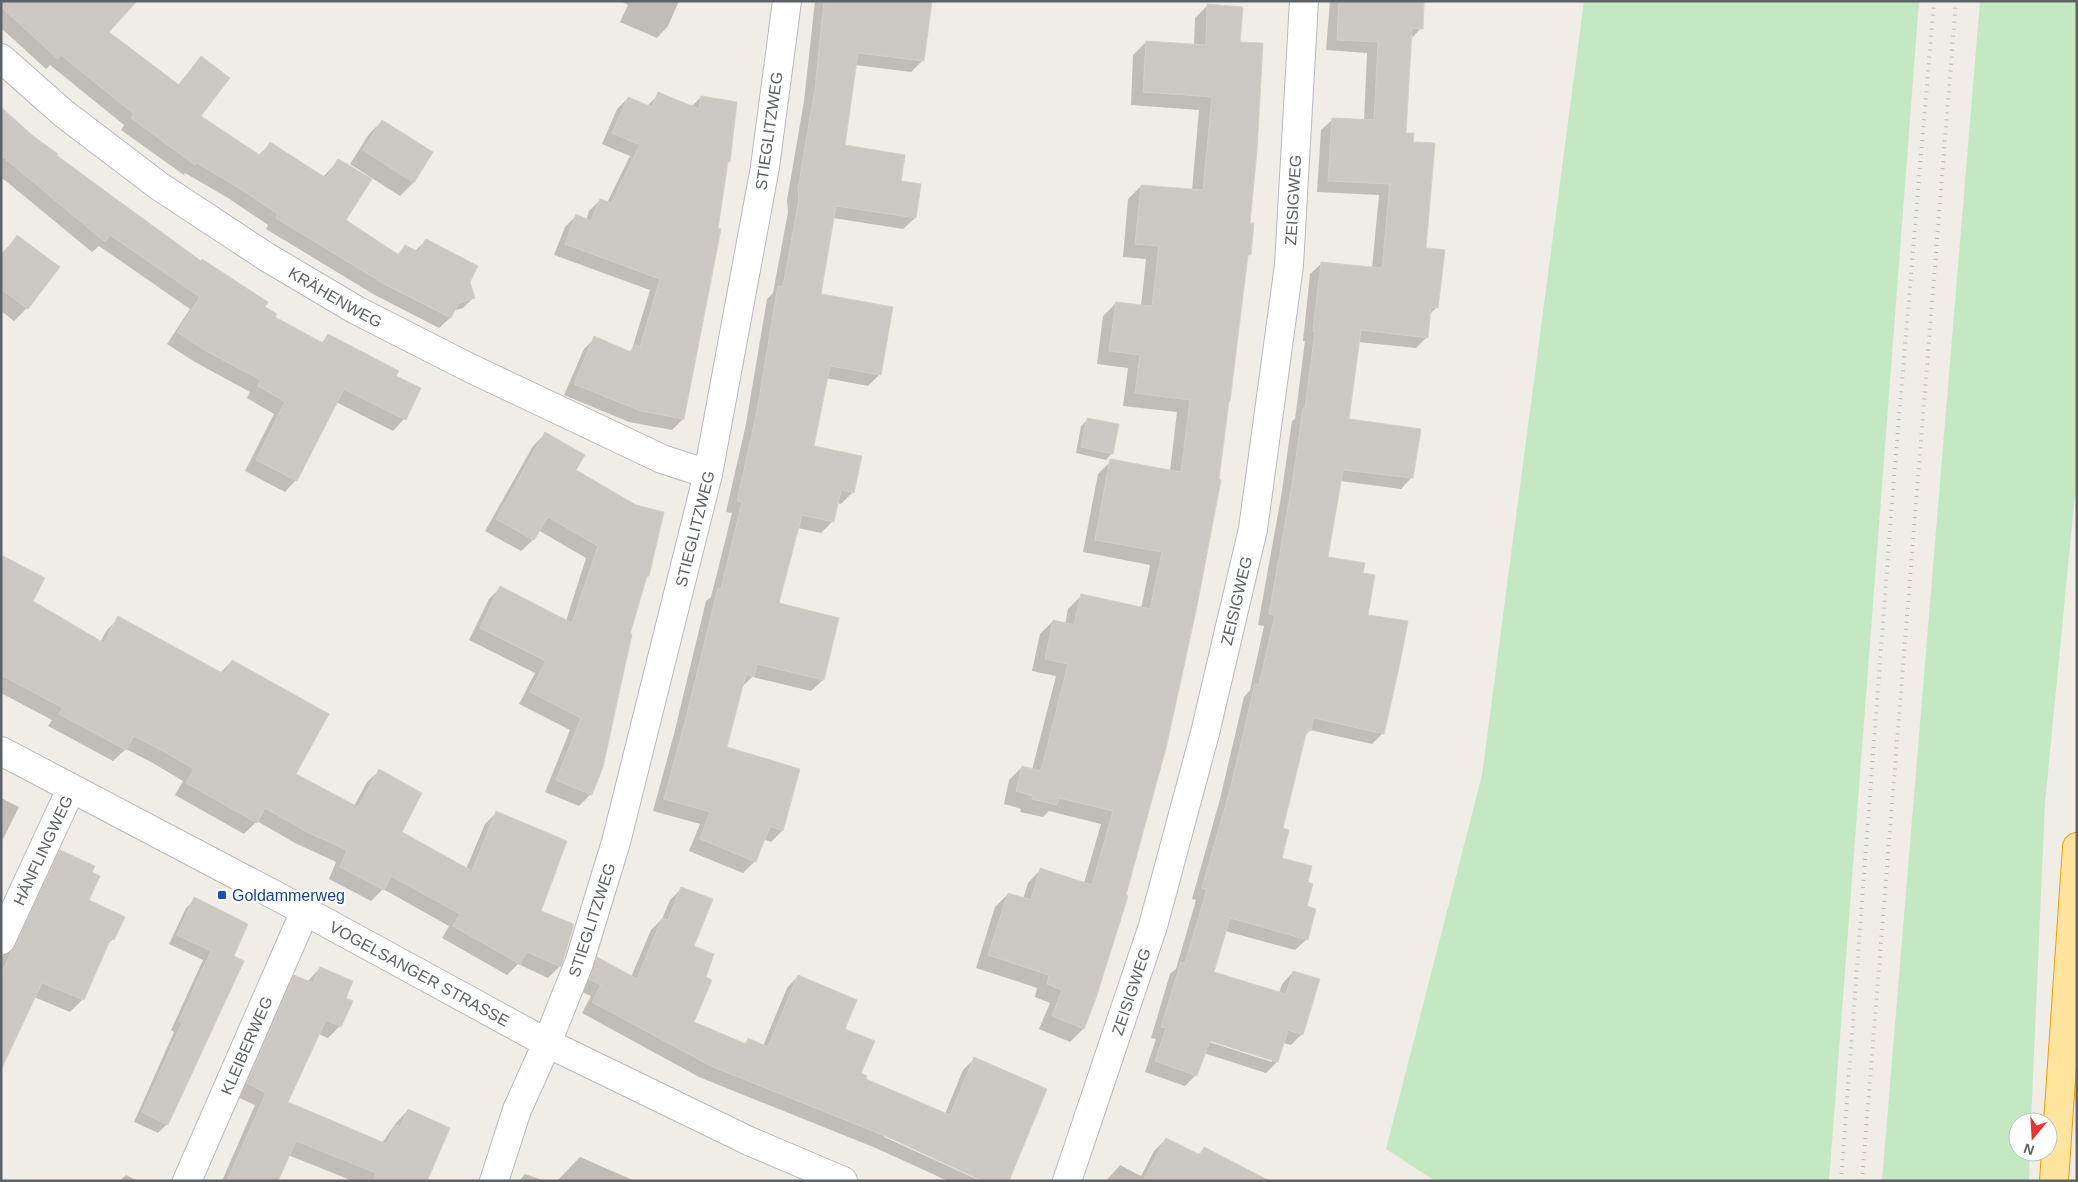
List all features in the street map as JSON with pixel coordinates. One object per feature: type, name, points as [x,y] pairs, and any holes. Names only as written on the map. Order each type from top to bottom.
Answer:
[{"type":"highway","points":[[2054,1181],[2077,847]]},
{"type":"street","name":"STIEGLITZWEG","points":[[547,1043],[579,963],[616,842],[708,474],[764,167],[787,1]]},
{"type":"street","name":"ZEISIGWEG","points":[[1067,1181],[1153,926],[1205,733],[1253,529],[1288,265],[1304,1]]},
{"type":"street","name":"KRÄHENWEG","points":[[1,58],[63,113],[159,186],[265,256],[356,310],[470,368],[654,455],[708,474]]},
{"type":"street","name":"VOGELSANGER STRASSE","points":[[1,751],[305,911],[547,1043],[749,1141],[843,1181]]},
{"type":"street","name":"HÄNFLINGWEG","points":[[1,940],[71,789]]},
{"type":"street","name":"KLEIBERWEG","points":[[187,1181],[305,911]]},
{"type":"street","points":[[494,1181],[517,1110],[547,1043]]},
{"type":"green space","points":[[1584,1],[1919,1],[1829,1181],[1435,1181],[1386,1149],[1482,775]]},
{"type":"green space","points":[[1980,1],[2077,1],[2077,474],[2045,803],[2031,1112],[2008,1112],[2008,1162],[2030,1162],[2029,1181],[1882,1181]]},
{"type":"building","points":[[1,1],[137,1],[109,32],[179,85],[201,56],[230,78],[201,116],[261,156],[270,142],[326,178],[338,159],[372,179],[346,220],[399,255],[405,245],[418,252],[426,239],[478,266],[470,282],[475,298],[459,303],[451,318],[384,284],[276,218],[278,214],[197,163],[195,165],[131,118],[134,114],[61,55],[58,59],[1,7]]},
{"type":"building","points":[[824,1],[932,1],[924,61],[858,53],[845,145],[905,155],[901,181],[921,184],[916,218],[836,206],[821,294],[893,307],[881,375],[830,366],[814,446],[862,456],[854,493],[841,490],[834,522],[802,515],[779,603],[839,618],[824,680],[757,664],[754,677],[746,674],[727,747],[800,769],[783,831],[770,826],[756,862],[700,839],[710,812],[664,799],[718,588],[721,589],[742,502],[737,501],[757,411],[778,286],[783,287],[799,200],[798,188],[815,89]]},
{"type":"building","points":[[1339,1],[1424,1],[1423,29],[1412,28],[1406,133],[1414,133],[1413,142],[1435,143],[1426,248],[1445,250],[1438,308],[1431,307],[1428,338],[1361,330],[1349,419],[1421,429],[1413,478],[1343,470],[1328,557],[1365,563],[1363,573],[1375,575],[1368,615],[1408,621],[1384,734],[1314,718],[1311,731],[1307,730],[1283,828],[1289,830],[1282,858],[1312,866],[1308,882],[1313,884],[1307,906],[1316,909],[1308,940],[1230,918],[1214,972],[1286,994],[1293,971],[1320,979],[1303,1035],[1288,1030],[1278,1062],[1210,1041],[1197,1076],[1155,1061],[1166,1028],[1161,1027],[1181,962],[1185,963],[1207,889],[1202,888],[1231,786],[1255,684],[1259,685],[1275,615],[1269,614],[1292,485],[1303,408],[1305,408],[1315,331],[1313,331],[1321,262],[1382,268],[1390,184],[1328,181],[1332,118],[1374,120],[1378,42],[1337,40]]},
{"type":"building","points":[[1207,4],[1243,7],[1240,42],[1263,43],[1257,150],[1250,223],[1254,223],[1251,255],[1248,255],[1219,479],[1221,480],[1197,606],[1167,744],[1126,895],[1128,896],[1096,998],[1084,1029],[1052,1016],[1062,990],[1047,984],[1049,975],[988,955],[1008,893],[1031,900],[1040,868],[1092,885],[1113,811],[1059,798],[1057,805],[1032,799],[1033,796],[1016,791],[1022,766],[1041,771],[1068,664],[1045,659],[1053,620],[1074,625],[1081,594],[1150,609],[1162,552],[1095,540],[1110,459],[1181,472],[1190,400],[1135,393],[1140,355],[1109,351],[1116,302],[1152,306],[1159,246],[1135,244],[1141,185],[1203,190],[1212,97],[1143,92],[1146,41],[1206,45]]},
{"type":"building","points":[[658,92],[699,109],[701,96],[737,102],[730,162],[728,162],[718,228],[721,229],[684,419],[641,411],[574,384],[594,336],[631,352],[635,344],[640,347],[660,279],[565,244],[576,214],[591,221],[600,199],[611,203],[640,145],[612,133],[628,97],[652,107]]},
{"type":"building","points":[[1,107],[33,136],[58,154],[56,155],[201,261],[202,259],[268,302],[265,307],[277,314],[275,317],[323,343],[328,334],[399,371],[396,376],[421,388],[406,420],[344,389],[297,481],[256,460],[285,402],[258,386],[261,380],[206,351],[177,332],[200,297],[110,235],[105,242],[1,155]]},
{"type":"building","points":[[382,120],[433,152],[414,183],[363,150]]},
{"type":"building","points":[[17,235],[60,267],[28,309],[1,289],[1,257]]},
{"type":"building","points":[[1087,418],[1119,424],[1113,454],[1081,447]]},
{"type":"building","points":[[545,432],[585,455],[576,470],[636,505],[664,512],[649,576],[647,576],[630,634],[632,634],[603,767],[592,795],[556,780],[581,718],[530,692],[546,661],[480,628],[500,586],[572,623],[598,546],[548,517],[534,540],[496,519]]},
{"type":"building","points":[[1,555],[45,578],[33,601],[104,643],[118,616],[224,674],[232,660],[329,714],[296,774],[358,807],[379,769],[422,793],[402,832],[472,871],[496,811],[567,841],[541,911],[574,924],[561,967],[527,952],[520,964],[453,926],[460,914],[391,876],[384,890],[340,867],[347,850],[307,832],[265,808],[257,823],[186,783],[194,769],[163,751],[134,736],[126,750],[59,714],[63,708],[1,675]]},
{"type":"building","points":[[60,850],[95,866],[92,872],[100,876],[89,900],[125,917],[114,940],[111,938],[84,1000],[42,983],[1,1070],[1,974]]},
{"type":"building","points":[[681,887],[713,899],[694,946],[714,954],[706,977],[712,980],[694,1022],[746,1044],[748,1038],[768,1047],[798,975],[857,1000],[845,1029],[875,1041],[861,1073],[867,1076],[866,1079],[950,1115],[974,1057],[1047,1089],[1009,1181],[983,1181],[890,1138],[711,1066],[592,1002],[601,985],[589,979],[597,957],[637,979],[662,918],[668,920]]},
{"type":"building","points":[[194,897],[248,924],[234,956],[244,961],[168,1125],[142,1112],[182,1023],[179,1021],[211,951],[177,935]]},
{"type":"building","points":[[320,967],[353,981],[346,998],[353,1001],[341,1027],[326,1020],[288,1102],[387,1144],[395,1125],[400,1127],[408,1109],[450,1128],[427,1181],[373,1181],[376,1173],[296,1141],[278,1181],[227,1181],[266,1093],[247,1083],[294,975],[313,983]]},
{"type":"building","points":[[1166,1138],[1200,1155],[1204,1147],[1270,1181],[1143,1181]]},
{"type":"railway","points":[[1841,1181],[1893,489],[1934,1]]},
{"type":"railway","points":[[1862,1181],[1956,1]]},
{"type":"place","name":"Goldammerweg","points":[[222,895]]}]
